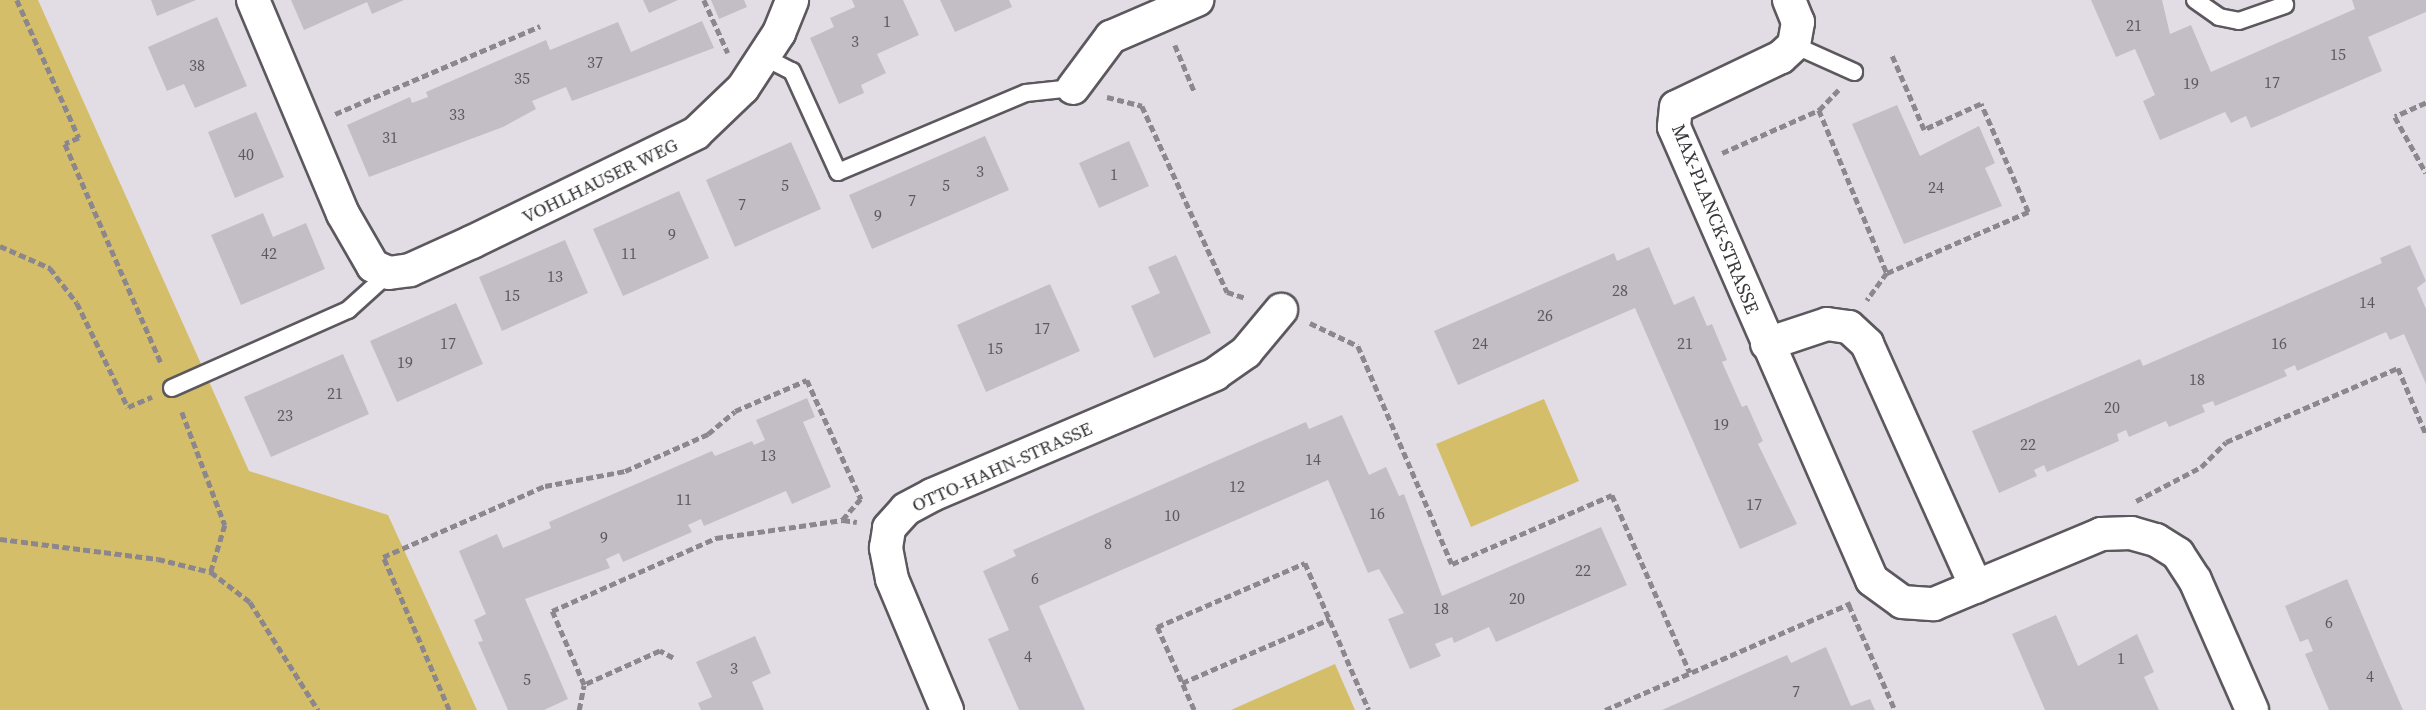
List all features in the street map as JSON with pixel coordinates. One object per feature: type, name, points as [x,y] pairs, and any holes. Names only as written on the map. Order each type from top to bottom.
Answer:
[{"type":"street","points":[[253,0],[362,251],[373,266],[389,274]]},
{"type":"street","name":"VOHLHAUSER WEG","points":[[389,274],[410,271],[667,152],[705,127],[743,88],[764,57],[792,0]]},
{"type":"street","points":[[1073,88],[1111,37],[1197,0]]},
{"type":"street","points":[[1789,0],[1798,22],[1794,45]]},
{"type":"street","name":"MAX-PLANCK-STRASSE","points":[[1794,45],[1781,57],[1676,107],[1674,127],[1767,344],[1880,590]]},
{"type":"street","name":"OTTO-HAHN-STRASSE","points":[[889,528],[906,509],[932,495],[1215,374],[1246,352],[1281,310]]},
{"type":"street","points":[[1767,344],[1827,324],[1849,327],[1867,344],[1976,587]]},
{"type":"street","points":[[889,528],[886,548],[892,579],[947,710]]},
{"type":"street","points":[[1880,590],[1916,605],[1976,587],[2101,534],[2131,533],[2178,554],[2195,580],[2252,710]]},
{"type":"lane","points":[[2195,0],[2219,17],[2239,21],[2285,5]]},
{"type":"lane","points":[[1794,45],[1854,72]]},
{"type":"lane","points":[[764,57],[792,71],[838,172],[1026,93],[1073,88]]},
{"type":"lane","points":[[172,388],[348,310],[389,274]]},
{"type":"path","points":[[18,0],[79,138],[65,144],[172,388],[225,526],[211,572]]},
{"type":"path","points":[[704,0],[743,88]]},
{"type":"path","points":[[1161,16],[1195,93]]},
{"type":"path","points":[[306,126],[540,26]]},
{"type":"path","points":[[1849,327],[1887,273],[2028,212],[1981,104],[1924,130],[1892,56]]},
{"type":"path","points":[[1073,88],[1142,106],[1227,292],[1281,310],[1358,346],[1452,564],[1612,495],[1690,673]]},
{"type":"path","points":[[2426,103],[2395,117],[2426,173]]},
{"type":"path","points":[[1692,167],[1819,110],[1887,273]]},
{"type":"path","points":[[0,246],[50,268],[77,303],[128,407],[172,388]]},
{"type":"path","points":[[2131,533],[2137,496],[2202,467],[2226,442],[2398,368],[2426,434]]},
{"type":"path","points":[[449,710],[383,557],[545,486],[625,471],[708,434],[734,411],[807,380],[861,499],[843,520]]},
{"type":"path","points":[[579,710],[584,685],[552,611],[716,538],[843,520],[889,528]]},
{"type":"path","points":[[0,539],[211,572],[250,602],[318,710]]},
{"type":"path","points":[[1194,710],[1157,626],[1305,563],[1369,710]]},
{"type":"path","points":[[1605,710],[1880,590]]},
{"type":"path","points":[[1849,604],[1895,710]]},
{"type":"path","points":[[1182,683],[1330,619]]},
{"type":"path","points":[[584,685],[660,651],[673,657]]},
{"type":"shaded area","points":[[0,0],[38,0],[249,471],[388,515],[477,710],[0,710]]},
{"type":"shaded area","points":[[1544,399],[1579,481],[1471,527],[1436,444]]},
{"type":"shaded area","points":[[1335,664],[1355,710],[1231,710]]},
{"type":"building","points":[[151,0],[196,0],[157,16]]},
{"type":"building","points":[[291,0],[404,0],[372,14],[367,2],[304,30]]},
{"type":"building","points":[[643,0],[678,0],[649,13]]},
{"type":"building","points":[[711,0],[744,0],[747,7],[719,19]]},
{"type":"building","points":[[852,0],[903,0],[919,35],[877,54],[886,73],[861,85],[864,93],[839,104],[810,38],[834,27],[830,18],[855,7]]},
{"type":"building","points":[[940,0],[1009,0],[1012,7],[955,32]]},
{"type":"building","points":[[2091,0],[2162,0],[2170,34],[2191,25],[2211,72],[2355,9],[2352,0],[2426,0],[2426,12],[2368,37],[2382,71],[2251,128],[2246,116],[2231,123],[2225,112],[2160,140],[2143,101],[2155,95],[2135,49],[2116,57]]},
{"type":"building","points":[[217,17],[247,86],[195,108],[184,84],[167,91],[148,47]]},
{"type":"building","points":[[702,21],[714,48],[572,101],[566,87],[532,101],[536,109],[503,127],[369,177],[347,125],[410,97],[412,103],[428,97],[426,92],[546,40],[550,50],[618,22],[631,52]]},
{"type":"building","points":[[1897,105],[1920,156],[1979,126],[1995,163],[1985,168],[2002,206],[1904,244],[1852,124]]},
{"type":"building","points":[[256,112],[284,177],[235,198],[208,132]]},
{"type":"building","points":[[985,136],[1009,190],[872,249],[849,195]]},
{"type":"building","points":[[1129,141],[1149,186],[1099,208],[1079,163]]},
{"type":"building","points":[[791,142],[821,209],[735,247],[706,180]]},
{"type":"building","points":[[679,191],[709,258],[623,296],[593,229]]},
{"type":"building","points":[[263,213],[273,237],[306,223],[325,269],[241,305],[211,235]]},
{"type":"building","points":[[565,240],[588,293],[502,331],[479,277]]},
{"type":"building","points":[[2410,245],[2426,281],[2417,288],[2426,309],[2426,384],[2404,334],[2390,340],[2386,332],[2297,371],[2295,365],[2284,370],[2287,376],[2215,406],[2213,401],[2202,405],[2205,412],[2169,427],[2166,421],[2129,437],[2126,430],[2117,434],[2119,441],[2047,472],[2044,465],[2034,470],[2037,476],[1999,493],[1972,431],[2140,359],[2143,366],[2382,263],[2380,258]]},
{"type":"building","points":[[1649,247],[1674,305],[1694,296],[1707,326],[1712,324],[1727,360],[1722,362],[1742,407],[1747,405],[1763,441],[1758,444],[1797,524],[1740,549],[1635,308],[1458,385],[1434,331],[1614,253],[1617,261]]},
{"type":"building","points":[[1176,255],[1211,333],[1154,358],[1131,306],[1160,293],[1148,267]]},
{"type":"building","points":[[1050,284],[1080,351],[986,392],[957,325]]},
{"type":"building","points":[[456,303],[483,364],[397,402],[370,341]]},
{"type":"building","points":[[343,354],[369,414],[271,457],[244,397]]},
{"type":"building","points":[[807,398],[815,417],[803,422],[831,487],[792,504],[786,491],[704,526],[701,519],[688,525],[692,532],[623,562],[619,553],[606,559],[610,568],[525,599],[568,699],[544,710],[508,710],[478,642],[483,641],[474,620],[486,614],[459,551],[497,534],[503,548],[551,528],[549,522],[712,451],[715,456],[752,441],[754,445],[765,440],[756,420]]},
{"type":"building","points":[[1342,415],[1369,475],[1386,467],[1399,496],[1404,494],[1442,596],[1601,527],[1627,585],[1496,642],[1489,627],[1454,643],[1452,637],[1435,644],[1441,656],[1410,669],[1388,619],[1404,613],[1379,569],[1368,573],[1328,480],[1039,606],[1085,710],[1019,710],[988,639],[1009,630],[983,571],[1016,556],[1013,550],[1257,443],[1306,422],[1309,429]]},
{"type":"building","points":[[2347,579],[2403,710],[2329,710],[2305,654],[2313,651],[2308,639],[2300,642],[2285,606]]},
{"type":"building","points":[[2056,615],[2078,666],[2137,634],[2154,672],[2144,677],[2159,710],[2045,710],[2012,634]]},
{"type":"building","points":[[755,636],[771,673],[752,682],[764,710],[701,710],[698,703],[712,697],[696,662]]},
{"type":"building","points":[[1826,647],[1851,706],[1870,699],[1875,710],[1662,710],[1787,655],[1791,663]]}]
